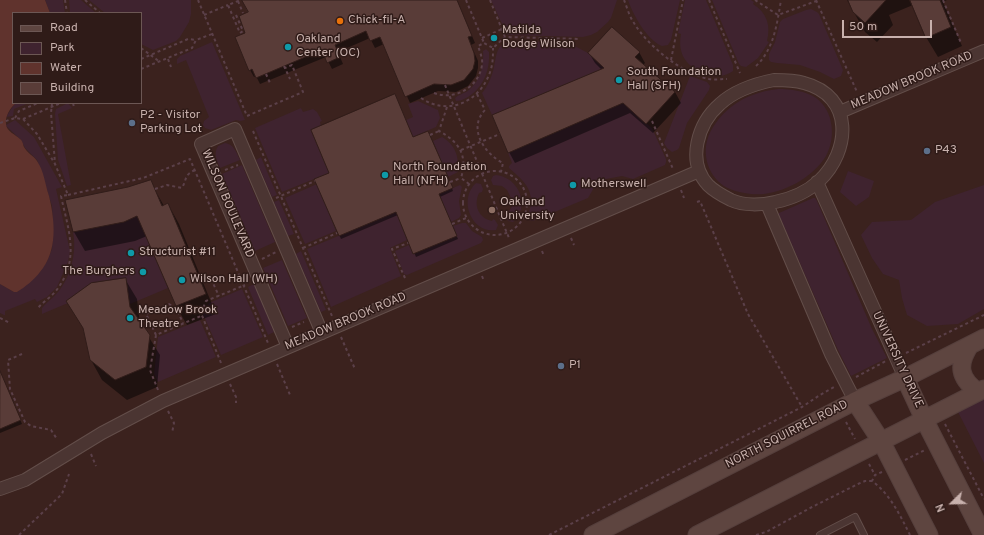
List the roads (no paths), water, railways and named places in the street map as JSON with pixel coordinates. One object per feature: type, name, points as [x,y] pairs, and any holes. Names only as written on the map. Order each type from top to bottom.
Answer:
[{"type":"main road","name":"NORTH SQUIRREL ROAD","points":[[592,535],[855,401],[977,342]]},
{"type":"main road","points":[[977,342],[962,360],[961,368],[967,382],[981,390]]},
{"type":"main road","name":"UNIVERSITY DRIVE","points":[[905,378],[924,419],[983,535]]},
{"type":"main road","points":[[697,535],[981,390]]},
{"type":"main road","points":[[855,401],[881,441],[929,535]]},
{"type":"street","name":"MEADOW BROOK ROAD","points":[[840,112],[984,51]]},
{"type":"street","points":[[774,80],[790,80],[805,83],[831,98],[840,112],[842,141],[838,155],[830,168],[817,182],[794,196],[767,204],[749,204],[733,201],[720,194],[708,184],[699,172],[696,160],[697,144],[701,130],[709,116],[719,105],[745,88],[774,80]]},
{"type":"street","name":"WILSON BOULEVARD","points":[[288,347],[201,144],[234,129],[322,333]]},
{"type":"street","name":"MEADOW BROOK ROAD","points":[[0,489],[25,480],[102,433],[145,410],[226,373],[699,172]]},
{"type":"street","name":"UNIVERSITY DRIVE","points":[[817,182],[905,378]]},
{"type":"street","points":[[767,204],[831,354],[855,401]]},
{"type":"lane","points":[[820,535],[855,517],[864,535]]},
{"type":"water","points":[[0,0],[45,0],[50,12],[12,12],[12,104],[15,104],[7,115],[6,126],[9,131],[21,140],[25,149],[36,159],[43,173],[53,215],[54,236],[50,255],[46,264],[35,278],[26,286],[17,292],[14,292],[0,284]]},
{"type":"place","name":"Chick-fil-A","points":[[340,21]]},
{"type":"place","name":"Matilda Dodge Wilson","points":[[494,38]]},
{"type":"place","name":"Oakland Center (OC)","points":[[288,47]]},
{"type":"place","name":"South Foundation Hall (SFH)","points":[[619,80]]},
{"type":"place","name":"P2 - Visitor Parking Lot","points":[[132,123]]},
{"type":"place","name":"P43","points":[[927,151]]},
{"type":"place","name":"North Foundation Hall (NFH)","points":[[385,175]]},
{"type":"place","name":"Motherswell","points":[[573,185]]},
{"type":"place","name":"Oakland University","points":[[492,210]]},
{"type":"place","name":"Structurist #11","points":[[131,253]]},
{"type":"place","name":"The Burghers","points":[[143,272]]},
{"type":"place","name":"Wilson Hall (WH)","points":[[182,280]]},
{"type":"place","name":"Meadow Brook Theatre","points":[[130,318]]},
{"type":"place","name":"P1","points":[[561,366]]}]
